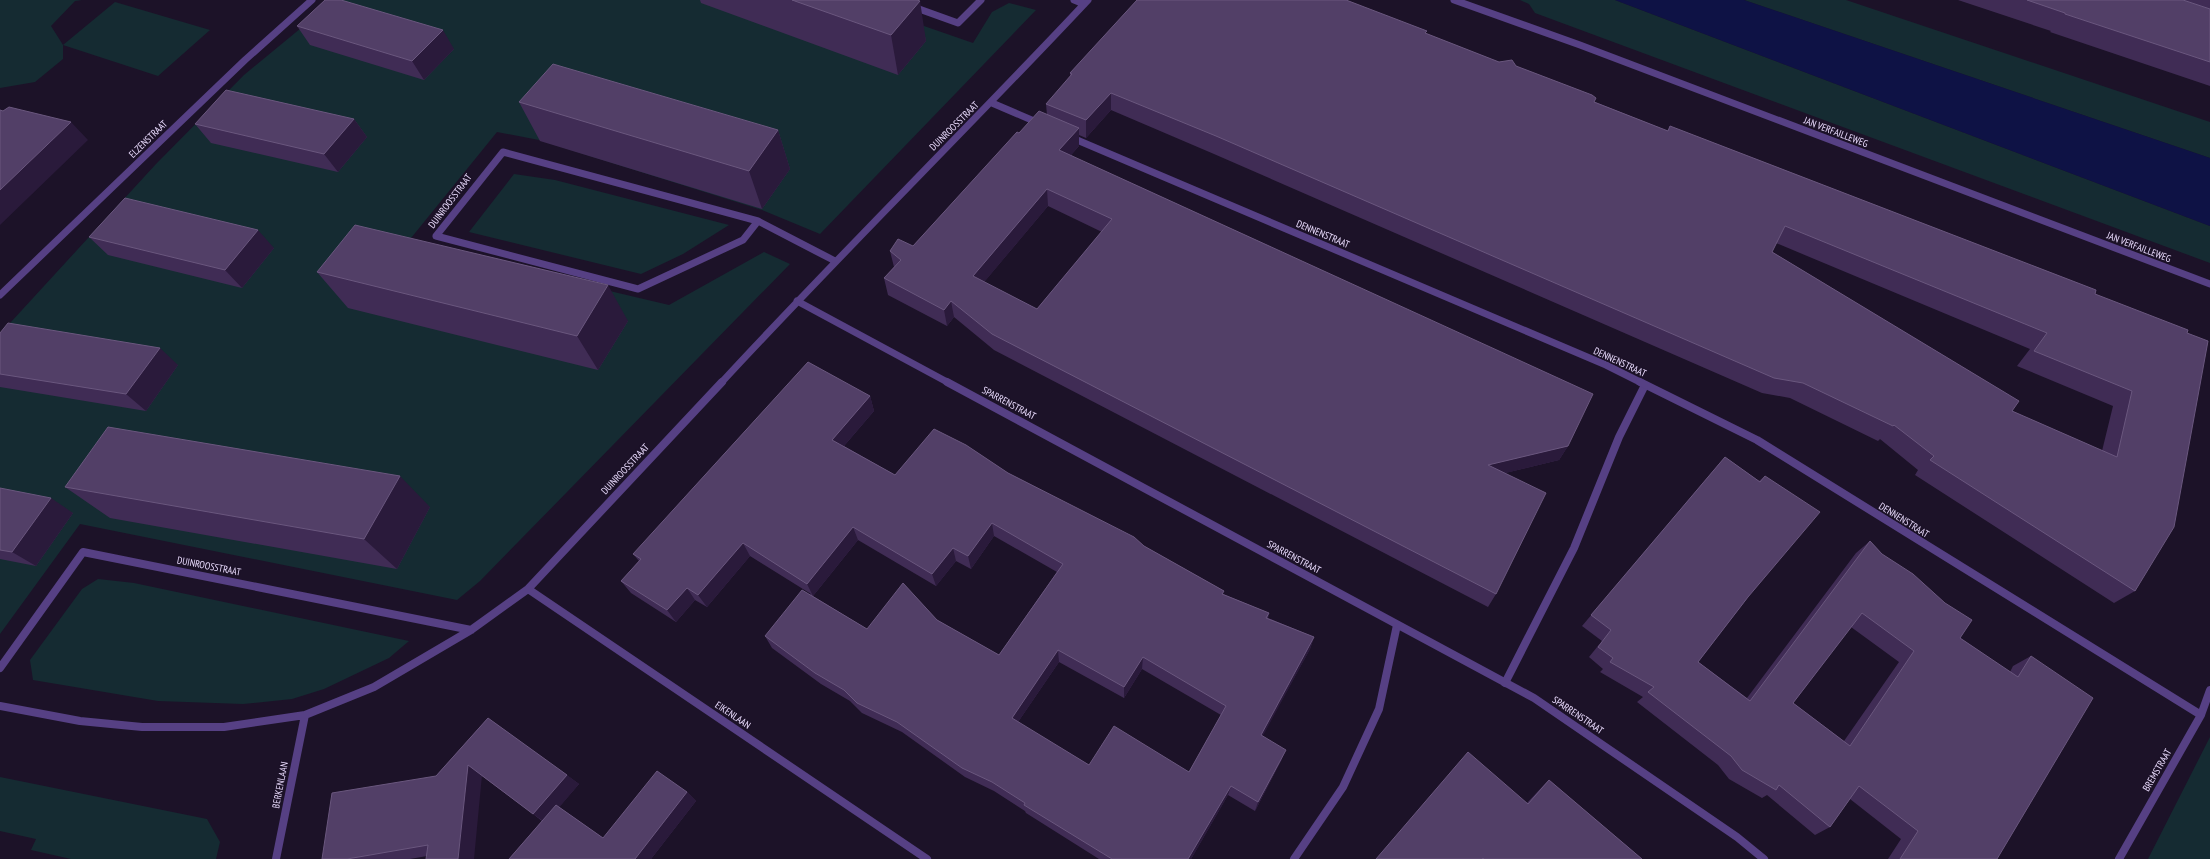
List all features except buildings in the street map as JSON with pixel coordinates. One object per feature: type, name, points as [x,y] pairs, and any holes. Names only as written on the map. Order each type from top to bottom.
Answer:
[{"type":"street","name":"ELZENSTRAAT","points":[[1,291],[245,60],[312,0]]},
{"type":"street","points":[[894,0],[958,23],[981,0]]},
{"type":"street","name":"DUINROOSSTRAAT","points":[[1074,0],[1086,2]]},
{"type":"street","name":"JAN VERFAILLEWEG","points":[[1454,0],[1580,46],[2210,284]]},
{"type":"street","name":"DUINROOSSTRAAT","points":[[0,706],[80,721],[142,727],[224,727],[305,715],[374,687],[471,630],[528,589],[835,261],[992,103],[1086,2]]},
{"type":"street","points":[[992,103],[1050,128]]},
{"type":"street","name":"DENNENSTRAAT","points":[[1064,134],[1606,365],[1757,440],[2201,715]]},
{"type":"street","name":"DUINROOSSTRAAT","points":[[758,220],[743,240],[638,288],[436,236],[503,152],[758,220],[835,261]]},
{"type":"street","name":"SPARRENSTRAAT","points":[[797,301],[1534,698],[1737,837],[1764,859]]},
{"type":"street","points":[[1505,683],[1574,548],[1619,437],[1645,385]]},
{"type":"street","name":"DUINROOSSTRAAT","points":[[0,668],[83,552],[471,630]]},
{"type":"street","name":"EIKENLAAN","points":[[528,589],[926,859]]},
{"type":"street","points":[[1294,859],[1343,787],[1378,709],[1397,625]]},
{"type":"street","name":"BREMSTRAAT","points":[[2119,859],[2201,715],[2210,690]]},
{"type":"street","name":"BERKENLAAN","points":[[276,859],[305,715]]},
{"type":"shaded area","points":[[0,0],[82,0],[75,1],[51,26],[63,45],[63,59],[35,82],[0,88]]},
{"type":"shaded area","points":[[335,0],[849,0],[973,43],[992,12],[1009,3],[1036,10],[820,234],[762,210],[539,140],[497,132],[407,243],[669,305],[764,252],[790,264],[480,581],[457,600],[80,524],[0,634],[0,334],[156,164],[244,75]]},
{"type":"shaded area","points":[[1520,0],[1615,0],[2210,226],[2210,263],[1535,13],[1529,4]]},
{"type":"shaded area","points":[[1615,0],[1744,0],[2210,158],[2210,226]]},
{"type":"shaded area","points":[[1744,0],[1846,0],[2210,122],[2210,158]]},
{"type":"shaded area","points":[[115,2],[210,30],[158,76],[63,45]]},
{"type":"shaded area","points":[[514,174],[555,180],[729,225],[683,254],[641,274],[469,232]]},
{"type":"shaded area","points":[[98,579],[134,583],[409,641],[389,658],[324,689],[292,699],[243,704],[158,701],[33,680],[30,660],[82,589]]},
{"type":"shaded area","points":[[2210,737],[2210,859],[2148,859]]},
{"type":"shaded area","points":[[0,777],[207,819],[220,842],[216,859],[71,859],[31,850],[36,839],[0,831]]}]
